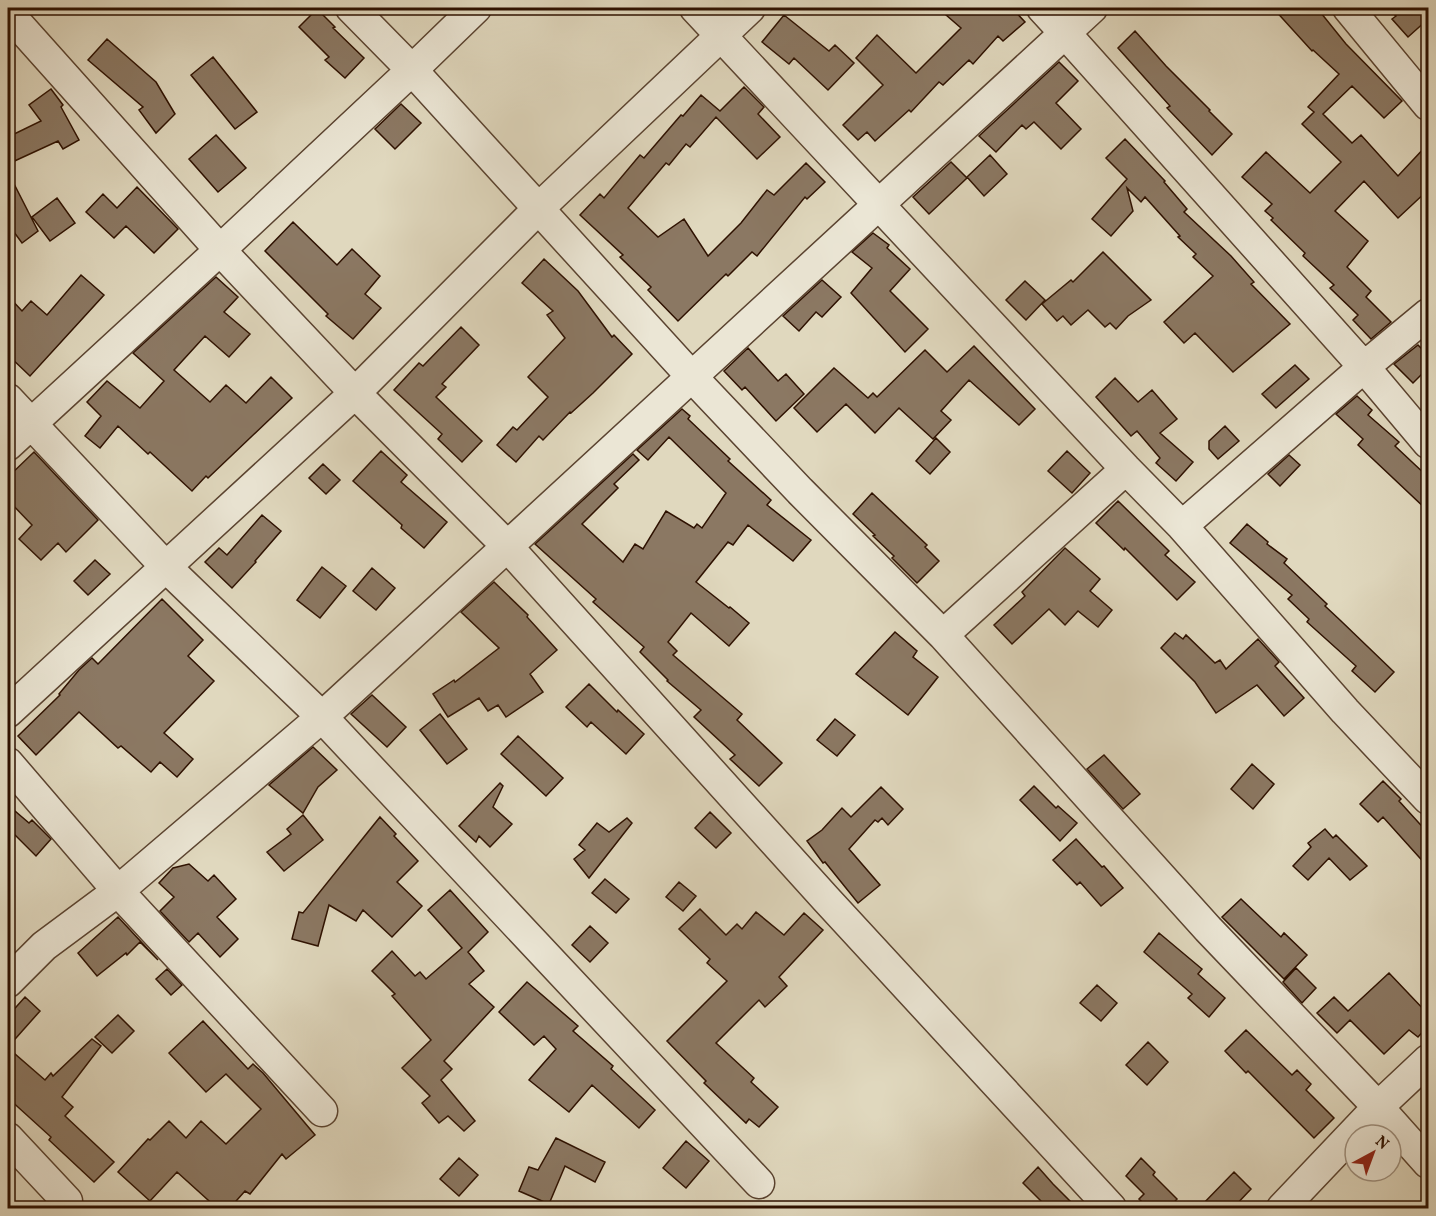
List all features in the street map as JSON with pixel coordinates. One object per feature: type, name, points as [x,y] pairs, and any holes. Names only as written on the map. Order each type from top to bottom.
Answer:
[{"type":"street","points":[[351,8],[412,70],[692,377],[800,491],[943,635],[1208,929],[1378,1107],[1428,1163]]},
{"type":"street","points":[[8,445],[220,250],[476,8]]},
{"type":"street","points":[[695,8],[1125,469],[1182,526],[1344,711],[1428,799]]},
{"type":"street","points":[[8,712],[355,393],[538,209],[750,8]]},
{"type":"street","points":[[1042,8],[1364,367],[1428,443]]},
{"type":"street","points":[[8,982],[44,946],[118,891],[322,717],[1092,8]]},
{"type":"street","points":[[1348,8],[1428,105]]},
{"type":"street","points":[[8,13],[220,250],[355,393],[507,546],[826,899],[1111,1209]]},
{"type":"street","points":[[1182,526],[1428,314]]},
{"type":"street","points":[[8,399],[166,567],[322,717],[759,1183]]},
{"type":"street","points":[[943,635],[1125,469]]},
{"type":"street","points":[[8,762],[118,891],[322,1111]]},
{"type":"street","points":[[1282,1209],[1378,1107],[1428,1060]]},
{"type":"street","points":[[8,1138],[67,1201]]},
{"type":"building","points":[[938,8],[1012,8],[1025,22],[1003,41],[998,36],[973,64],[969,60],[943,85],[939,82],[911,112],[909,110],[875,141],[867,132],[858,140],[843,125],[883,85],[856,58],[877,35],[916,73],[961,28]]},
{"type":"building","points":[[1273,8],[1317,8],[1346,44],[1402,101],[1384,118],[1352,86],[1323,114],[1352,143],[1361,135],[1398,176],[1428,144],[1428,190],[1398,218],[1364,181],[1335,211],[1368,241],[1347,267],[1371,291],[1366,297],[1391,322],[1371,339],[1353,320],[1358,315],[1330,288],[1334,285],[1303,256],[1305,253],[1271,220],[1273,218],[1265,211],[1272,204],[1242,177],[1266,152],[1310,193],[1341,162],[1302,124],[1314,112],[1308,107],[1339,74],[1312,51]]},
{"type":"building","points":[[1387,8],[1416,8],[1427,20],[1408,37],[1392,19],[1396,16]]},
{"type":"building","points":[[317,9],[364,58],[345,78],[325,60],[329,57],[299,27]]},
{"type":"building","points":[[784,15],[829,51],[835,45],[854,63],[828,90],[794,58],[789,64],[762,42]]},
{"type":"building","points":[[1135,31],[1232,134],[1212,155],[1167,108],[1170,106],[1118,48]]},
{"type":"building","points":[[107,39],[156,82],[175,114],[156,133],[139,110],[143,107],[88,60]]},
{"type":"building","points":[[213,57],[257,112],[235,129],[191,75]]},
{"type":"building","points":[[1059,62],[1078,81],[1056,103],[1081,129],[1061,149],[1034,122],[1026,129],[1022,125],[996,152],[979,136]]},
{"type":"building","points":[[744,87],[764,107],[758,114],[780,137],[757,159],[716,117],[690,147],[686,144],[669,165],[666,163],[628,208],[658,237],[684,219],[708,256],[741,223],[767,190],[774,195],[806,163],[825,182],[807,199],[805,197],[757,256],[752,252],[678,321],[648,290],[651,287],[620,257],[623,255],[580,215],[600,194],[604,198],[640,155],[644,158],[701,95],[720,111]]},
{"type":"building","points":[[51,89],[63,105],[61,107],[79,140],[63,149],[58,141],[8,164],[8,137],[41,121],[29,105]]},
{"type":"building","points":[[401,104],[421,123],[395,149],[375,129]]},
{"type":"building","points":[[216,135],[246,168],[218,192],[189,159]]},
{"type":"building","points":[[1125,139],[1165,181],[1187,209],[1184,212],[1231,256],[1254,282],[1251,284],[1290,324],[1233,372],[1195,333],[1184,343],[1164,322],[1213,276],[1193,257],[1196,254],[1178,237],[1180,236],[1145,197],[1141,202],[1127,188],[1133,211],[1111,236],[1092,219],[1127,179],[1106,158]]},
{"type":"building","points":[[990,155],[1007,174],[984,196],[967,177]]},
{"type":"building","points":[[951,162],[967,178],[929,214],[913,197]]},
{"type":"building","points":[[8,172],[38,231],[22,243],[8,224]]},
{"type":"building","points":[[137,187],[178,229],[154,253],[126,226],[114,238],[86,212],[103,194],[117,208]]},
{"type":"building","points":[[57,198],[75,223],[50,241],[32,217]]},
{"type":"building","points":[[293,222],[337,265],[352,249],[380,276],[365,294],[381,308],[353,339],[326,316],[328,314],[265,251]]},
{"type":"building","points":[[873,233],[889,245],[887,248],[910,269],[890,291],[928,329],[905,352],[851,293],[872,268],[852,252]]},
{"type":"building","points":[[1103,252],[1151,300],[1128,316],[1116,329],[1110,323],[1105,327],[1088,310],[1071,325],[1063,316],[1057,321],[1042,304],[1071,280],[1073,282]]},
{"type":"building","points":[[544,259],[578,291],[612,337],[614,335],[632,354],[543,440],[539,436],[516,462],[497,445],[513,427],[517,430],[548,397],[528,377],[565,338],[547,315],[553,311],[522,283]]},
{"type":"building","points":[[81,275],[104,295],[30,376],[8,355],[8,296],[22,311],[31,301],[47,315]]},
{"type":"building","points":[[216,277],[238,297],[224,312],[250,334],[229,357],[205,336],[174,370],[210,402],[226,385],[246,403],[271,377],[292,398],[192,491],[118,426],[100,448],[85,436],[101,416],[87,402],[107,381],[140,408],[164,381],[133,353]]},
{"type":"building","points":[[822,280],[841,297],[822,317],[816,312],[799,331],[783,316]]},
{"type":"building","points":[[1025,281],[1045,300],[1026,320],[1006,300]]},
{"type":"building","points":[[461,327],[479,345],[442,384],[446,387],[436,397],[482,441],[462,462],[438,439],[442,434],[394,390],[419,363],[423,366]]},
{"type":"building","points":[[1418,345],[1428,355],[1428,368],[1413,383],[1394,364]]},
{"type":"building","points":[[974,346],[1035,409],[1019,425],[969,380],[941,411],[951,420],[933,439],[899,408],[875,433],[846,404],[817,432],[794,408],[834,368],[868,398],[873,393],[877,397],[925,350],[947,372]]},
{"type":"building","points":[[748,348],[778,381],[786,374],[804,394],[776,421],[745,387],[742,390],[724,371]]},
{"type":"building","points":[[1295,365],[1309,379],[1276,408],[1262,394]]},
{"type":"building","points":[[1115,378],[1138,402],[1152,390],[1177,419],[1160,433],[1193,462],[1176,481],[1156,463],[1160,458],[1137,431],[1131,436],[1096,397]]},
{"type":"building","points":[[1357,396],[1372,410],[1368,415],[1399,442],[1395,446],[1428,477],[1428,511],[1358,445],[1363,439],[1336,414]]},
{"type":"building","points":[[682,409],[690,416],[688,419],[730,459],[728,461],[771,500],[767,505],[811,540],[793,561],[748,525],[733,545],[728,542],[696,582],[749,623],[729,646],[691,613],[668,642],[677,651],[673,655],[742,714],[737,720],[782,763],[759,786],[730,759],[735,755],[694,717],[701,710],[667,681],[640,652],[644,647],[593,602],[596,599],[535,544],[633,454],[639,460],[614,484],[618,488],[582,524],[623,562],[635,544],[643,549],[666,511],[694,528],[697,524],[702,528],[726,493],[669,437],[648,460],[637,450]]},
{"type":"building","points":[[1225,426],[1239,441],[1218,459],[1209,449],[1209,441]]},
{"type":"building","points":[[936,438],[950,452],[930,474],[916,461]]},
{"type":"building","points":[[381,451],[407,475],[401,482],[447,522],[424,548],[353,481]]},
{"type":"building","points":[[1067,451],[1090,473],[1072,493],[1048,471]]},
{"type":"building","points":[[34,452],[98,520],[66,552],[58,543],[41,560],[19,539],[32,525],[8,500],[8,477]]},
{"type":"building","points":[[1289,455],[1300,465],[1280,486],[1268,474]]},
{"type":"building","points":[[323,464],[340,480],[326,494],[309,478]]},
{"type":"building","points":[[872,493],[927,545],[925,547],[939,561],[917,583],[892,558],[894,556],[873,536],[875,535],[853,514]]},
{"type":"building","points":[[1118,501],[1169,551],[1165,555],[1195,582],[1177,600],[1125,548],[1124,550],[1096,523]]},
{"type":"building","points":[[262,515],[281,531],[232,588],[205,562],[219,548],[227,555]]},
{"type":"building","points":[[1247,524],[1268,542],[1267,544],[1287,559],[1284,563],[1394,672],[1375,692],[1352,671],[1356,666],[1307,622],[1309,619],[1288,599],[1292,595],[1230,543]]},
{"type":"building","points":[[1065,548],[1100,579],[1090,591],[1112,610],[1098,627],[1078,611],[1065,625],[1049,609],[1012,644],[994,625],[1025,596],[1022,592]]},
{"type":"building","points":[[95,560],[110,574],[88,595],[74,581]]},
{"type":"building","points":[[322,567],[346,586],[320,618],[297,600]]},
{"type":"building","points":[[372,568],[395,588],[376,610],[353,591]]},
{"type":"building","points":[[494,582],[528,615],[527,617],[557,650],[530,674],[543,692],[506,717],[498,705],[488,711],[479,698],[448,717],[433,694],[454,680],[455,682],[499,648],[461,612]]},
{"type":"building","points":[[162,599],[203,640],[188,656],[214,681],[164,733],[193,759],[177,777],[160,762],[151,772],[121,746],[118,748],[79,712],[36,755],[18,736],[60,695],[79,670],[92,658],[98,664]]},
{"type":"building","points":[[895,632],[917,651],[913,657],[938,677],[908,715],[856,674]]},
{"type":"building","points":[[1175,633],[1183,639],[1186,635],[1215,663],[1220,660],[1226,669],[1258,639],[1279,662],[1275,666],[1304,698],[1284,716],[1257,685],[1216,713],[1195,682],[1161,648]]},
{"type":"building","points":[[589,684],[617,712],[618,710],[644,734],[626,754],[591,722],[587,727],[566,707]]},
{"type":"building","points":[[372,695],[406,727],[387,747],[351,714]]},
{"type":"building","points":[[440,714],[467,749],[447,764],[420,730]]},
{"type":"building","points":[[835,719],[855,735],[837,756],[817,740]]},
{"type":"building","points":[[518,736],[563,778],[546,796],[501,754]]},
{"type":"building","points":[[313,747],[337,770],[318,787],[303,813],[269,785]]},
{"type":"building","points":[[1104,755],[1140,794],[1123,809],[1087,769]]},
{"type":"building","points":[[1252,764],[1274,784],[1253,809],[1231,789]]},
{"type":"building","points":[[1383,781],[1401,799],[1399,801],[1428,833],[1428,867],[1383,817],[1378,822],[1360,804]]},
{"type":"building","points":[[500,783],[503,786],[493,807],[512,824],[490,847],[479,836],[476,842],[459,826]]},
{"type":"building","points":[[1034,786],[1056,808],[1058,806],[1077,823],[1060,841],[1020,800]]},
{"type":"building","points":[[881,787],[903,809],[888,825],[882,818],[878,822],[875,820],[849,849],[880,885],[858,903],[807,841],[822,830],[842,808],[851,817]]},
{"type":"building","points":[[8,805],[29,823],[32,820],[51,839],[36,856],[8,828]]},
{"type":"building","points":[[710,812],[731,833],[716,848],[695,828]]},
{"type":"building","points":[[303,815],[323,840],[284,871],[267,852],[291,834],[287,829]]},
{"type":"building","points":[[380,817],[396,834],[394,836],[418,861],[397,882],[422,906],[392,937],[363,910],[356,921],[329,905],[318,946],[292,939],[299,912],[303,913]]},
{"type":"building","points":[[627,818],[632,823],[589,878],[574,859],[585,850],[579,845],[597,823],[609,832]]},
{"type":"building","points":[[1325,829],[1333,838],[1336,835],[1367,866],[1350,880],[1329,858],[1308,880],[1293,866],[1311,847],[1308,843]]},
{"type":"building","points":[[1076,839],[1123,888],[1101,906],[1080,882],[1077,885],[1053,860]]},
{"type":"building","points":[[189,864],[208,881],[214,875],[236,899],[217,917],[238,939],[220,957],[198,933],[189,942],[160,911],[174,897],[159,883],[173,868]]},
{"type":"building","points":[[605,879],[629,899],[616,913],[592,893]]},
{"type":"building","points":[[679,882],[696,896],[683,911],[666,897]]},
{"type":"building","points":[[450,890],[488,932],[468,952],[484,971],[469,984],[494,1007],[444,1061],[452,1069],[441,1080],[475,1121],[464,1131],[448,1116],[439,1123],[422,1103],[430,1096],[402,1068],[431,1040],[392,996],[395,994],[372,971],[392,951],[415,976],[420,972],[426,979],[462,948],[428,910]]},
{"type":"building","points":[[1241,899],[1281,937],[1284,933],[1307,955],[1284,979],[1222,917]]},
{"type":"building","points":[[700,909],[726,935],[737,924],[742,929],[756,912],[784,935],[804,913],[823,930],[779,977],[787,986],[765,1007],[759,1000],[716,1043],[754,1078],[751,1082],[778,1107],[759,1127],[749,1119],[746,1123],[704,1083],[706,1081],[667,1041],[727,981],[707,963],[710,959],[679,929]]},
{"type":"building","points":[[118,917],[158,960],[140,942],[127,955],[126,953],[97,976],[78,953]]},
{"type":"building","points":[[590,926],[608,943],[590,962],[572,945]]},
{"type":"building","points":[[1159,933],[1202,969],[1198,974],[1225,998],[1209,1017],[1188,998],[1192,994],[1144,952]]},
{"type":"building","points":[[1296,968],[1316,988],[1302,1003],[1283,982]]},
{"type":"building","points":[[167,969],[182,985],[171,995],[156,979]]},
{"type":"building","points":[[1389,973],[1428,1014],[1428,1026],[1418,1037],[1409,1030],[1384,1054],[1350,1020],[1337,1033],[1317,1013],[1334,997],[1348,1011]]},
{"type":"building","points":[[527,982],[578,1026],[573,1031],[613,1066],[611,1069],[655,1110],[639,1128],[592,1085],[569,1112],[529,1080],[556,1049],[544,1036],[534,1045],[499,1012]]},
{"type":"building","points":[[1097,985],[1117,1003],[1101,1021],[1080,1003]]},
{"type":"building","points":[[25,997],[40,1011],[8,1047],[8,1016]]},
{"type":"building","points":[[118,1015],[134,1031],[112,1053],[95,1037]]},
{"type":"building","points":[[203,1021],[248,1069],[253,1064],[263,1073],[315,1135],[286,1159],[282,1154],[250,1194],[245,1191],[229,1209],[218,1209],[177,1172],[150,1201],[118,1172],[148,1139],[150,1140],[169,1121],[186,1138],[201,1121],[226,1144],[261,1109],[226,1074],[206,1092],[169,1053]]},
{"type":"building","points":[[1246,1030],[1292,1075],[1297,1070],[1311,1084],[1306,1090],[1334,1118],[1314,1138],[1225,1051]]},
{"type":"building","points":[[92,1039],[101,1046],[62,1097],[73,1107],[65,1116],[114,1162],[94,1182],[49,1140],[51,1137],[8,1098],[8,1048],[45,1080],[51,1073],[53,1076]]},
{"type":"building","points":[[1148,1042],[1168,1062],[1147,1085],[1126,1065]]},
{"type":"building","points":[[556,1138],[605,1162],[595,1182],[565,1166],[549,1204],[519,1191],[529,1167],[538,1170]]},
{"type":"building","points":[[686,1141],[709,1161],[686,1188],[663,1168]]},
{"type":"building","points":[[459,1158],[478,1175],[459,1196],[440,1179]]},
{"type":"building","points":[[1141,1158],[1155,1172],[1153,1175],[1177,1199],[1168,1209],[1149,1209],[1139,1199],[1144,1194],[1126,1176]]},
{"type":"building","points":[[1038,1167],[1078,1209],[1049,1209],[1023,1183]]},
{"type":"building","points":[[1234,1172],[1251,1189],[1232,1209],[1198,1209]]}]
